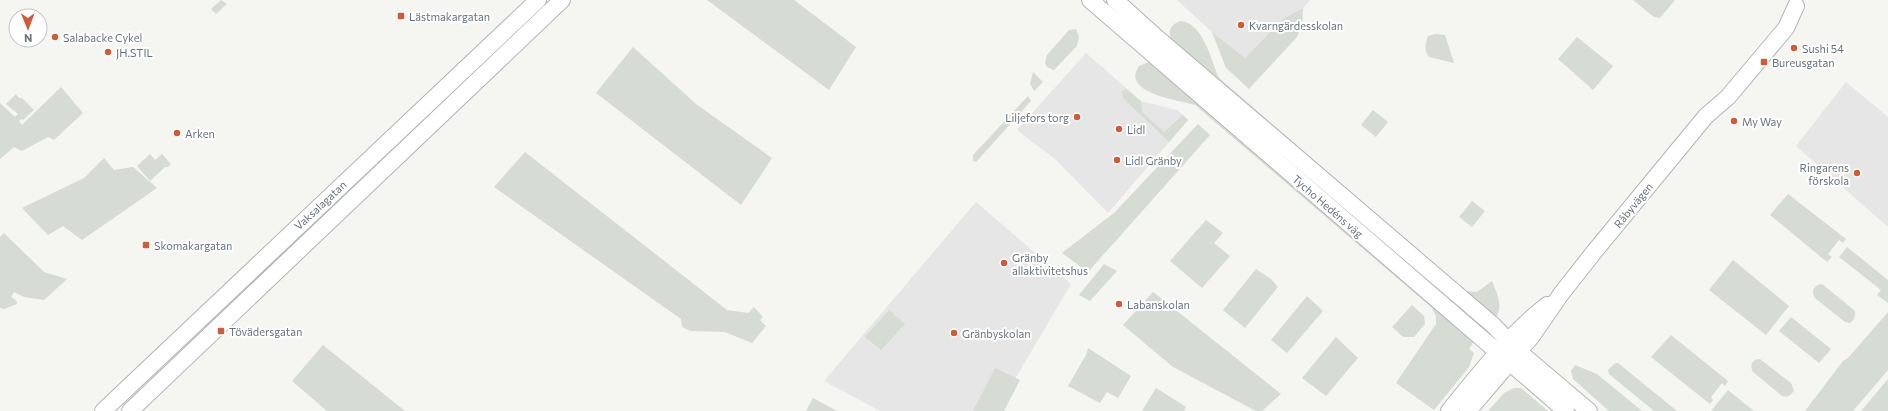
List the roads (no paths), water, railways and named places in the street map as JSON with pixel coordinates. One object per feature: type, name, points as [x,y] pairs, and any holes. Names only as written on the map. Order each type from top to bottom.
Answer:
[{"type":"main road","name":"Vaksalagatan","points":[[103,411],[538,0]]},
{"type":"main road","name":"Vaksalagatan","points":[[130,411],[562,0]]},
{"type":"main road","name":"Tycho Hedéns väg","points":[[1090,0],[1508,352],[1589,411]]},
{"type":"main road","name":"Tycho Hedéns väg","points":[[1115,0],[1154,36],[1493,325],[1508,352],[1566,411]]},
{"type":"main road","name":"Råbyvägen","points":[[1449,411],[1508,352],[1532,336],[1561,294],[1706,116],[1728,97],[1786,28],[1799,3]]},
{"type":"main road","name":"Råbyvägen","points":[[1468,411],[1508,352]]},
{"type":"place","name":"Lästmakargatan","points":[[401,16]]},
{"type":"place","name":"Kvarngärdesskolan","points":[[1241,25]]},
{"type":"place","name":"Salabacke Cykel","points":[[55,37]]},
{"type":"place","name":"Sushi 54","points":[[1794,48]]},
{"type":"place","name":"JH.STIL","points":[[108,52]]},
{"type":"place","name":"Bureusgatan","points":[[1764,62]]},
{"type":"place","name":"Liljefors torg","points":[[1077,117]]},
{"type":"place","name":"My Way","points":[[1734,121]]},
{"type":"place","name":"Lidl","points":[[1119,129]]},
{"type":"place","name":"Arken","points":[[177,133]]},
{"type":"place","name":"Lidl Gränby","points":[[1117,160]]},
{"type":"place","name":"Ringarens förskola","points":[[1857,173]]},
{"type":"place","name":"Skomakargatan","points":[[146,245]]},
{"type":"place","name":"Gränby allaktivitetshus","points":[[1004,263]]},
{"type":"place","name":"Labanskolan","points":[[1119,304]]},
{"type":"place","name":"Tövädersgatan","points":[[221,331]]},
{"type":"place","name":"Gränbyskolan","points":[[954,333]]}]
